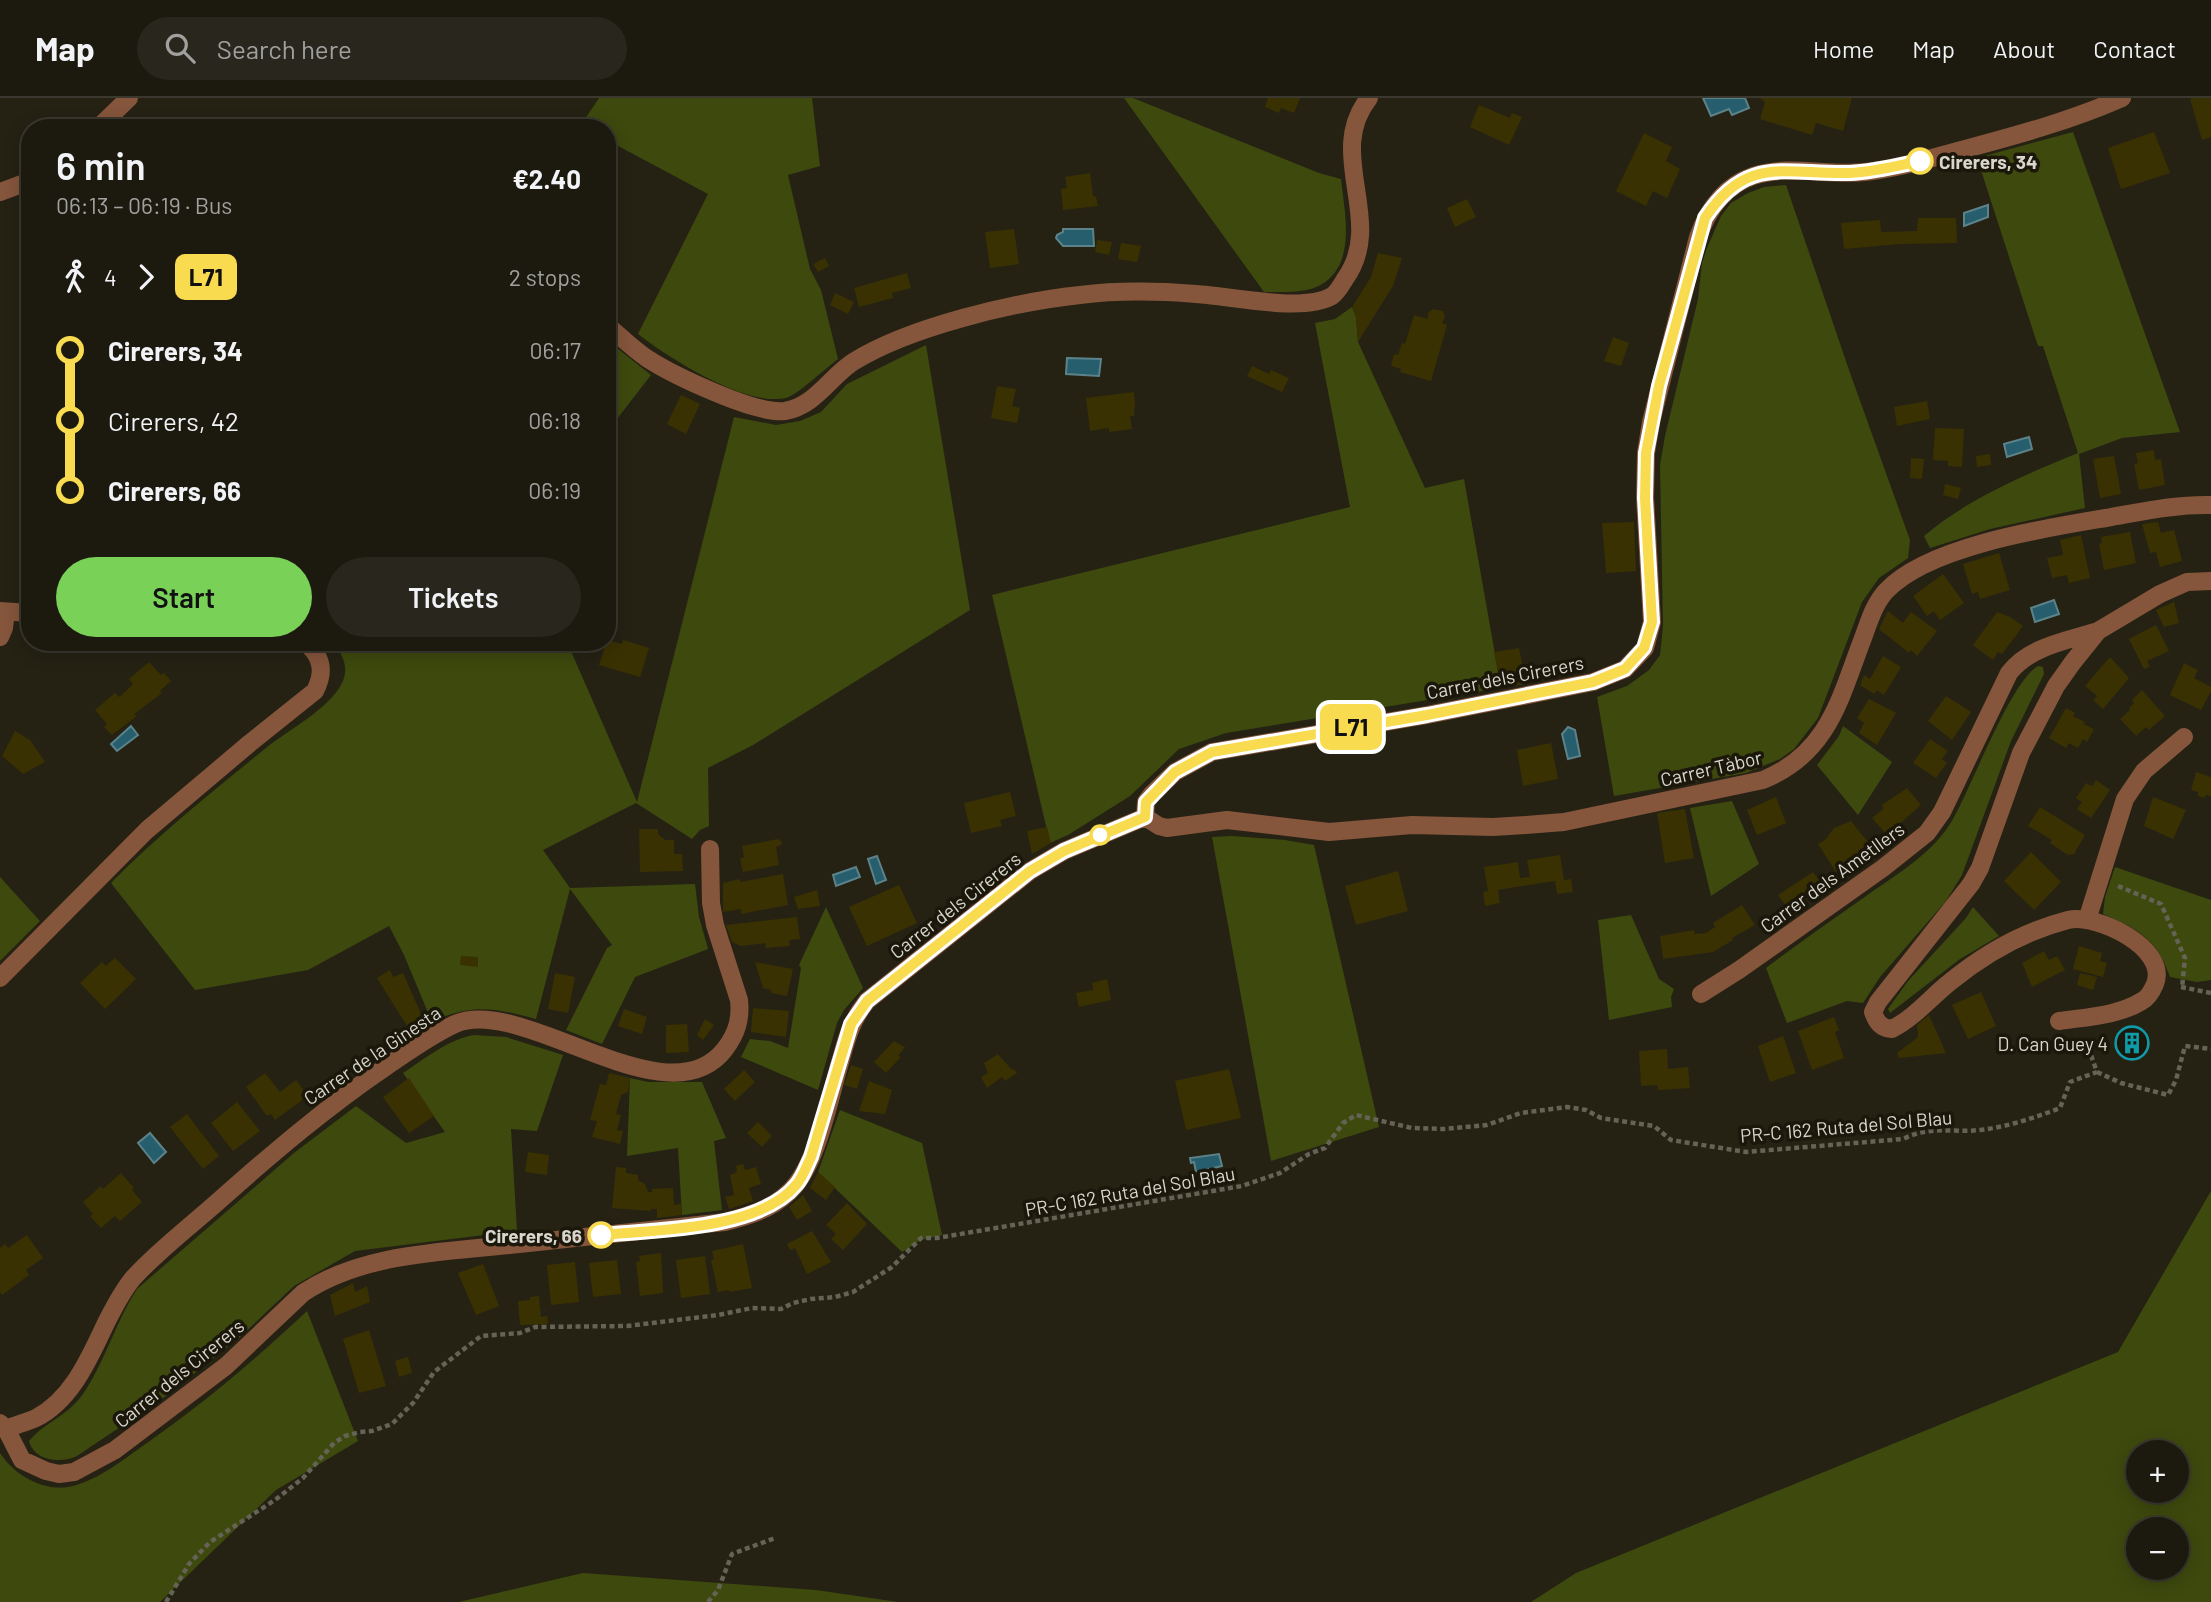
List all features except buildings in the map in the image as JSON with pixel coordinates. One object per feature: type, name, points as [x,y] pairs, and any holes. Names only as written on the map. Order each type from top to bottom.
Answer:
[{"type":"street","points":[[107,119],[129,98]]},
{"type":"street","points":[[616,332],[647,358],[690,382],[725,397],[758,407],[784,411],[808,401],[851,363],[877,350],[913,334],[1024,303],[1081,295],[1141,291],[1298,304],[1333,296],[1355,266],[1362,231],[1351,159],[1352,132],[1368,98]]},
{"type":"street","name":"Carrer dels Cirerers","points":[[3,1426],[22,1460],[33,1467],[59,1474],[74,1472],[115,1450],[226,1366],[303,1293],[358,1266],[442,1253],[725,1222],[763,1210],[787,1195],[803,1175],[817,1141],[851,1024],[867,1001],[1030,871],[1064,851],[1145,817],[1146,802],[1175,772],[1212,752],[1427,715],[1593,682],[1625,669],[1644,648],[1652,622],[1645,498],[1646,453],[1651,422],[1698,237],[1705,218],[1717,200],[1731,188],[1751,177],[1777,169],[1865,172],[1920,161],[2062,122],[2122,98]]},
{"type":"street","points":[[0,192],[21,184]]},
{"type":"street","name":"Carrer Tàbor","points":[[1145,817],[1158,826],[1167,828],[1227,820],[1320,831],[1412,825],[1493,827],[1564,822],[1763,780],[1791,766],[1823,733],[1847,686],[1877,603],[1901,578],[1940,558],[2011,537],[2172,506],[2211,505]]},
{"type":"street","points":[[2059,1021],[2107,1014],[2147,997],[2156,980],[2155,964],[2140,944],[2115,930],[2087,920],[2073,919],[2030,932],[2005,946],[1953,979],[1892,1030],[1885,1029],[1875,1019],[1873,1012],[1878,1002],[1971,884],[1980,868],[2017,763],[2038,718],[2056,686],[2098,631],[2172,588],[2187,582],[2211,582]]},
{"type":"street","points":[[0,637],[4,628],[3,611],[21,612]]},
{"type":"street","name":"Carrer dels Ametllers","points":[[1701,993],[1749,964],[1883,868],[1927,833],[1942,812],[2009,673],[2017,662],[2028,654],[2098,631]]},
{"type":"street","points":[[0,978],[147,830],[316,691],[321,672],[320,662],[313,651]]},
{"type":"street","points":[[2087,920],[2119,814],[2134,785],[2144,771],[2184,737]]},
{"type":"street","name":"Carrer de la Ginesta","points":[[3,1426],[37,1417],[66,1392],[80,1374],[127,1287],[153,1260],[303,1127],[402,1056],[448,1028],[470,1020],[495,1020],[642,1069],[673,1071],[713,1063],[733,1038],[740,1012],[739,1000],[715,925],[711,903],[710,849]]},
{"type":"path","points":[[2099,879],[2161,904],[2185,958],[2182,988]]},
{"type":"path","points":[[2156,980],[2211,993]]},
{"type":"path","points":[[2059,1021],[2058,1031],[2065,1037],[2086,1041],[2097,1072],[2121,1083],[2168,1095],[2176,1080],[2185,1046],[2211,1049]]},
{"type":"path","name":"PR-C 162 Ruta del Sol Blau","points":[[166,1602],[188,1564],[210,1542],[275,1500],[303,1478],[334,1443],[345,1436],[392,1424],[413,1403],[434,1372],[481,1336],[520,1333],[534,1327],[627,1326],[752,1308],[781,1309],[811,1299],[835,1297],[853,1292],[892,1267],[916,1242],[926,1236],[937,1238],[1242,1186],[1280,1173],[1309,1154],[1325,1148],[1343,1123],[1356,1115],[1412,1128],[1444,1129],[1487,1125],[1521,1113],[1567,1107],[1586,1110],[1601,1118],[1654,1126],[1671,1140],[1746,1152],[1903,1139],[1919,1131],[1980,1130],[2029,1120],[2060,1108],[2070,1082],[2097,1072]]},
{"type":"path","points":[[708,1602],[718,1590],[732,1554],[775,1538]]},
{"type":"green space","points":[[599,98],[812,98],[820,166],[788,175],[810,269],[821,290],[838,359],[797,392],[786,398],[769,399],[729,388],[708,378],[638,334],[708,194],[616,145],[616,119],[585,119]]},
{"type":"green space","points":[[1124,98],[1133,98],[1319,173],[1341,179],[1346,241],[1337,269],[1328,280],[1314,288],[1264,292]]},
{"type":"green space","points":[[2073,132],[2180,432],[2122,438],[2079,454],[2085,508],[1990,529],[1930,548],[1924,536],[1959,510],[2017,479],[2078,453],[2043,346],[2038,346],[1977,158]]},
{"type":"green space","points":[[1786,185],[1910,540],[1908,558],[1879,578],[1862,602],[1818,718],[1794,749],[1780,759],[1746,773],[1614,796],[1597,697],[1627,686],[1649,670],[1660,655],[1663,626],[1660,465],[1698,299],[1702,263],[1721,216],[1731,203],[1764,187]]},
{"type":"green space","points":[[1352,307],[1356,317],[1358,342],[1425,488],[1464,479],[1501,688],[1226,733],[1179,749],[1130,796],[1068,835],[1050,843],[992,595],[1350,507],[1315,323],[1335,319]]},
{"type":"green space","points":[[926,345],[970,610],[753,745],[708,768],[709,826],[700,830],[692,839],[636,803],[543,850],[570,888],[695,884],[699,917],[708,949],[635,977],[602,1044],[566,1030],[607,948],[612,945],[570,889],[536,1019],[484,1009],[459,1012],[432,1022],[389,926],[308,970],[195,990],[111,883],[206,797],[329,700],[343,681],[345,665],[338,651],[571,651],[637,802],[734,417],[776,425],[800,421],[821,412],[847,384]]},
{"type":"green space","points":[[616,347],[651,375],[616,420]]},
{"type":"green space","points":[[2038,666],[2043,667],[2044,674],[2011,741],[1962,875],[1946,901],[1880,977],[1863,1003],[1847,1001],[1787,1023],[1766,968],[1902,871],[1936,842],[1961,804],[2004,712],[2027,676]]},
{"type":"green space","points":[[1843,726],[1892,762],[1858,815],[1817,765],[1839,736]]},
{"type":"green space","points":[[1732,801],[1759,864],[1711,896],[1690,808]]},
{"type":"green space","points":[[1232,836],[1314,845],[1379,1127],[1271,1161],[1212,837]]},
{"type":"green space","points":[[2115,867],[2211,900],[2211,980],[2197,982],[2170,977],[2159,953],[2145,937],[2103,914],[2105,897]]},
{"type":"green space","points":[[0,877],[40,921],[0,961]]},
{"type":"green space","points":[[826,907],[863,988],[844,1010],[837,1023],[818,1090],[741,1057],[750,1039],[770,1041],[788,1048],[801,968],[799,965]]},
{"type":"green space","points":[[1973,907],[1999,936],[1960,959],[1890,1013],[1888,1009],[1908,981]]},
{"type":"green space","points":[[1631,915],[1659,979],[1674,989],[1672,1007],[1609,1020],[1598,920]]},
{"type":"green space","points":[[474,1035],[506,1037],[563,1055],[537,1131],[511,1129],[517,1231],[355,1251],[294,1286],[240,1337],[163,1398],[77,1456],[56,1460],[36,1453],[29,1441],[79,1400],[137,1289],[294,1153],[356,1106],[406,1143],[445,1132],[403,1073],[446,1045]]},
{"type":"green space","points":[[630,1078],[648,1082],[702,1082],[726,1138],[714,1141],[722,1210],[682,1215],[678,1148],[627,1156]]},
{"type":"green space","points":[[840,1110],[922,1143],[942,1235],[921,1240],[902,1252],[818,1172]]},
{"type":"green space","points":[[2211,1191],[2211,1602],[1531,1602],[1576,1573],[2118,1352]]},
{"type":"green space","points":[[307,1311],[358,1441],[276,1490],[160,1602],[0,1602],[0,1453],[14,1469],[42,1485],[62,1488],[93,1479],[189,1412]]},
{"type":"green space","points":[[583,1573],[816,1590],[898,1602],[459,1602]]},
{"type":"water","points":[[1703,98],[1745,98],[1749,108],[1732,115],[1729,109],[1711,116]]},
{"type":"water","points":[[1988,205],[1988,217],[1964,226],[1964,213]]},
{"type":"water","points":[[1063,229],[1093,229],[1094,246],[1063,246],[1056,238]]},
{"type":"water","points":[[1067,358],[1101,359],[1099,376],[1066,374]]},
{"type":"water","points":[[2029,437],[2032,449],[2007,457],[2004,444]]},
{"type":"water","points":[[2054,600],[2059,614],[2035,622],[2031,608]]},
{"type":"water","points":[[131,726],[138,735],[117,751],[111,744]]},
{"type":"water","points":[[1568,727],[1575,730],[1580,756],[1568,759],[1562,734]]},
{"type":"water","points":[[877,856],[886,880],[876,884],[868,859]]},
{"type":"water","points":[[856,867],[860,877],[836,886],[833,875]]},
{"type":"water","points":[[150,1133],[166,1152],[154,1163],[138,1143]]},
{"type":"water","points":[[1219,1154],[1222,1166],[1196,1172],[1194,1162],[1191,1163],[1190,1158]]},
{"type":"bus line","name":"L71","points":[[601,1235],[725,1222],[763,1210],[787,1195],[803,1175],[811,1157],[851,1024],[867,1001],[1030,871],[1064,851],[1145,817],[1146,802],[1175,772],[1212,752],[1427,715],[1593,682],[1625,669],[1644,648],[1652,622],[1645,498],[1646,453],[1659,386],[1705,218],[1717,200],[1731,188],[1751,177],[1777,169],[1865,172],[1920,161]]},
{"type":"place","name":"Cirerers, 34","points":[[1920,161]]},
{"type":"place","name":"D. Can Guey 4","points":[[2132,1043]]},
{"type":"place","name":"Cirerers, 66","points":[[601,1235]]}]
